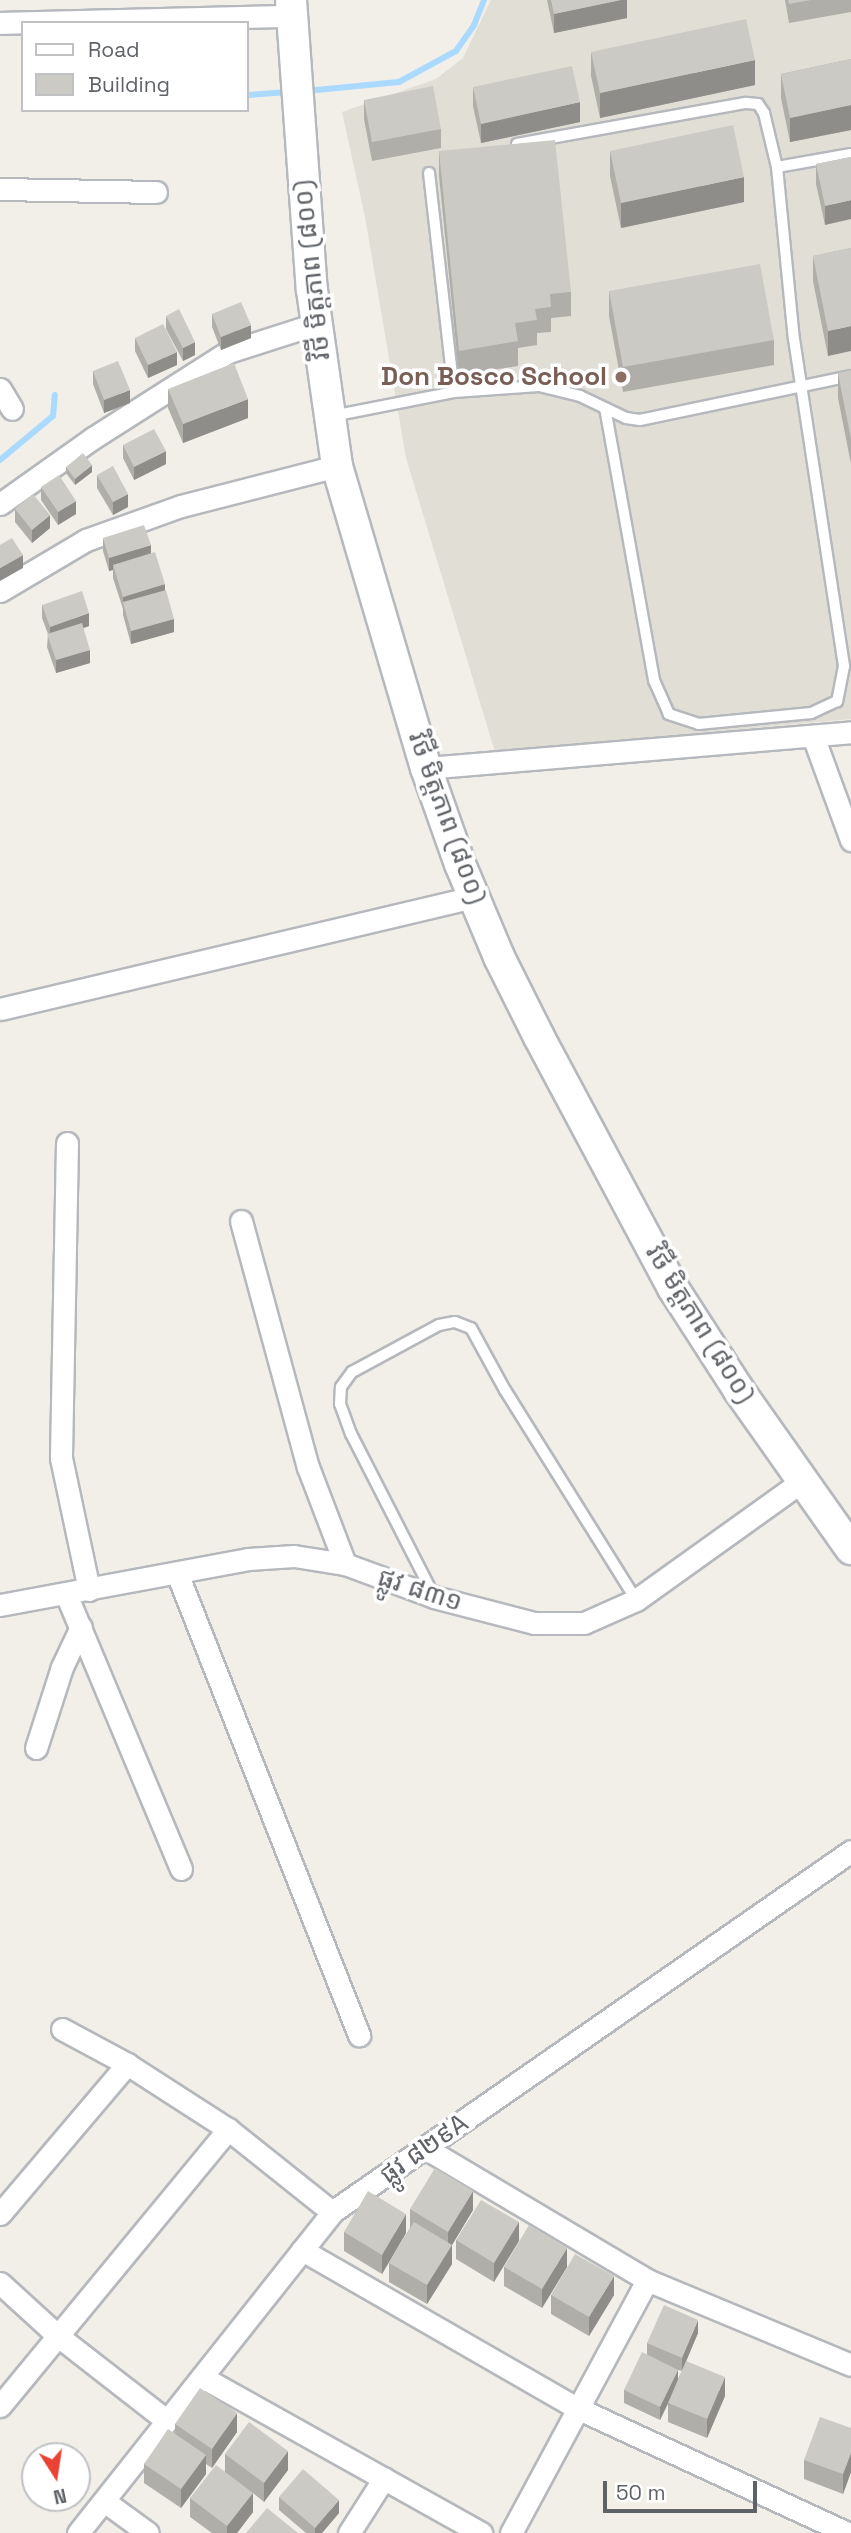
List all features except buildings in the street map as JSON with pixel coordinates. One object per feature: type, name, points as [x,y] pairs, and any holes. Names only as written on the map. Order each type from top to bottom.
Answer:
[{"type":"main road","name":"វិថី មិត្តភាព (៨០០)","points":[[292,8],[315,324],[337,466],[426,768],[499,957],[673,1289],[851,1549]]},
{"type":"street","points":[[39,21],[292,8]]},
{"type":"street","points":[[0,23],[21,22]]},
{"type":"street","points":[[0,189],[156,192]]},
{"type":"street","points":[[0,504],[93,438],[228,352],[315,324]]},
{"type":"street","points":[[0,389],[12,409]]},
{"type":"street","points":[[0,592],[86,540],[181,506],[337,466]]},
{"type":"street","points":[[426,768],[851,732]]},
{"type":"street","points":[[813,736],[851,840]]},
{"type":"street","points":[[0,1009],[475,897]]},
{"type":"street","points":[[67,1143],[61,1458],[89,1590]]},
{"type":"street","points":[[242,1221],[277,1364],[307,1467],[345,1564]]},
{"type":"street","name":"ផ្លូវ ៨៣១","points":[[0,1605],[248,1559],[294,1556],[345,1564],[434,1597],[534,1623],[584,1623],[636,1600],[802,1481]]},
{"type":"street","points":[[177,1573],[359,2036]]},
{"type":"street","points":[[66,1594],[181,1869]]},
{"type":"street","points":[[36,1748],[62,1667],[81,1627]]},
{"type":"street","name":"ផ្លូវ ៨២៩A","points":[[78,2533],[332,2212],[851,1851]]},
{"type":"street","points":[[62,2029],[128,2064],[228,2130],[332,2212]]},
{"type":"street","points":[[0,2214],[128,2064]]},
{"type":"street","points":[[0,2406],[228,2130]]},
{"type":"street","points":[[425,2148],[647,2280],[851,2365]]},
{"type":"street","points":[[302,2250],[579,2409],[847,2533]]},
{"type":"street","points":[[511,2533],[647,2280]]},
{"type":"street","points":[[0,2283],[58,2336],[166,2420]]},
{"type":"street","points":[[202,2376],[481,2533]]},
{"type":"street","points":[[349,2533],[384,2478]]},
{"type":"street","points":[[104,2501],[148,2533]]},
{"type":"lane","points":[[506,146],[746,103],[758,104],[764,113],[777,167],[801,386],[844,666],[837,701],[811,713],[699,724],[668,714],[654,680],[605,408]]},
{"type":"lane","points":[[777,167],[851,154]]},
{"type":"lane","points":[[429,173],[454,392]]},
{"type":"lane","points":[[329,417],[454,392],[555,388],[640,420],[851,376]]},
{"type":"lane","points":[[434,1597],[351,1434],[341,1404],[341,1387],[352,1372],[439,1325],[455,1322],[471,1328],[505,1390],[636,1600]]},
{"type":"shaded area","name":"Don Bosco School","points":[[491,0],[851,0],[851,719],[495,752],[406,458],[365,217],[342,112],[436,79],[463,58]]},
{"type":"waterway","points":[[306,91],[399,82],[456,51],[474,25],[484,0]]},
{"type":"waterway","points":[[248,95],[288,92]]},
{"type":"waterway","points":[[0,460],[53,416],[55,395]]},
{"type":"place","name":"Don Bosco School","points":[[621,377]]}]
